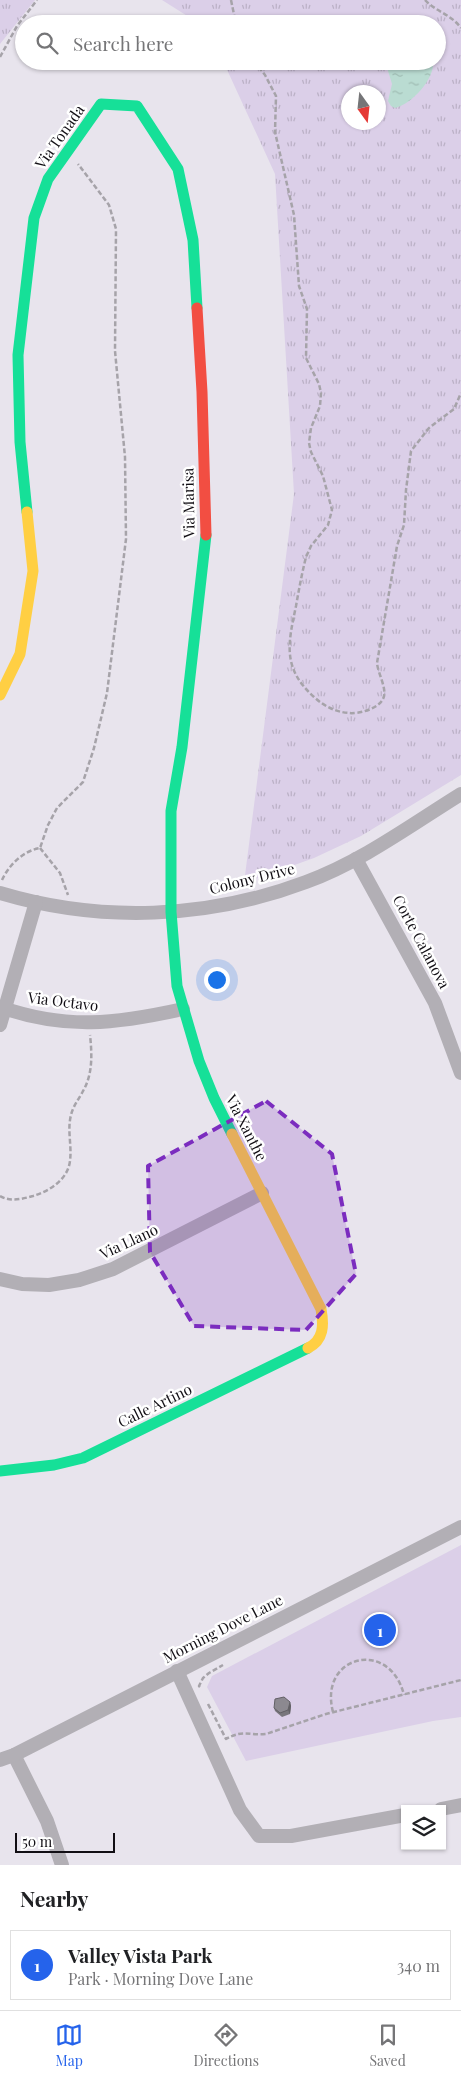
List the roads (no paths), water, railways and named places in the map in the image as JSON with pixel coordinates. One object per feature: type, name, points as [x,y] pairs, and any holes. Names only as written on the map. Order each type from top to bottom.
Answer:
[{"type":"street","name":"Via Tonada","points":[[0,695],[20,654],[33,571],[20,442],[18,355],[34,218],[48,179],[101,104],[137,106]]},
{"type":"street","name":"Via Marisa","points":[[137,106],[178,170],[193,240],[202,392],[206,533],[182,747],[171,811],[171,912]]},
{"type":"street","name":"Colony Drive","points":[[0,893],[36,902],[105,913],[171,912],[256,898],[307,882],[356,859],[461,794]]},
{"type":"street","name":"Corte Calanova","points":[[356,859],[435,1003],[461,1073]]},
{"type":"street","points":[[0,1025],[3,1008],[36,902]]},
{"type":"street","name":"Via Xanthe","points":[[171,912],[177,986],[199,1061],[214,1098],[321,1309],[324,1324],[322,1335],[316,1344]]},
{"type":"street","name":"Via Octavo","points":[[3,1008],[23,1015],[88,1024],[136,1020],[183,1009]]},
{"type":"street","name":"Via Llano","points":[[0,1279],[22,1284],[49,1285],[79,1280],[113,1269],[262,1193]]},
{"type":"street","name":"Calle Artino","points":[[0,1471],[54,1466],[83,1458],[316,1344]]},
{"type":"street","name":"Morning Dove Lane","points":[[0,1760],[14,1755],[461,1526]]},
{"type":"street","points":[[177,1671],[240,1810],[259,1836],[291,1836],[401,1816]]},
{"type":"street","points":[[14,1755],[47,1821],[62,1865]]},
{"type":"street","points":[[446,1808],[461,1805]]},
{"type":"water","points":[[388,70],[432,70],[421,90],[408,102],[395,108],[388,101],[392,84]]},
{"type":"place","name":"Valley Vista Park","points":[[380,1630]]}]
